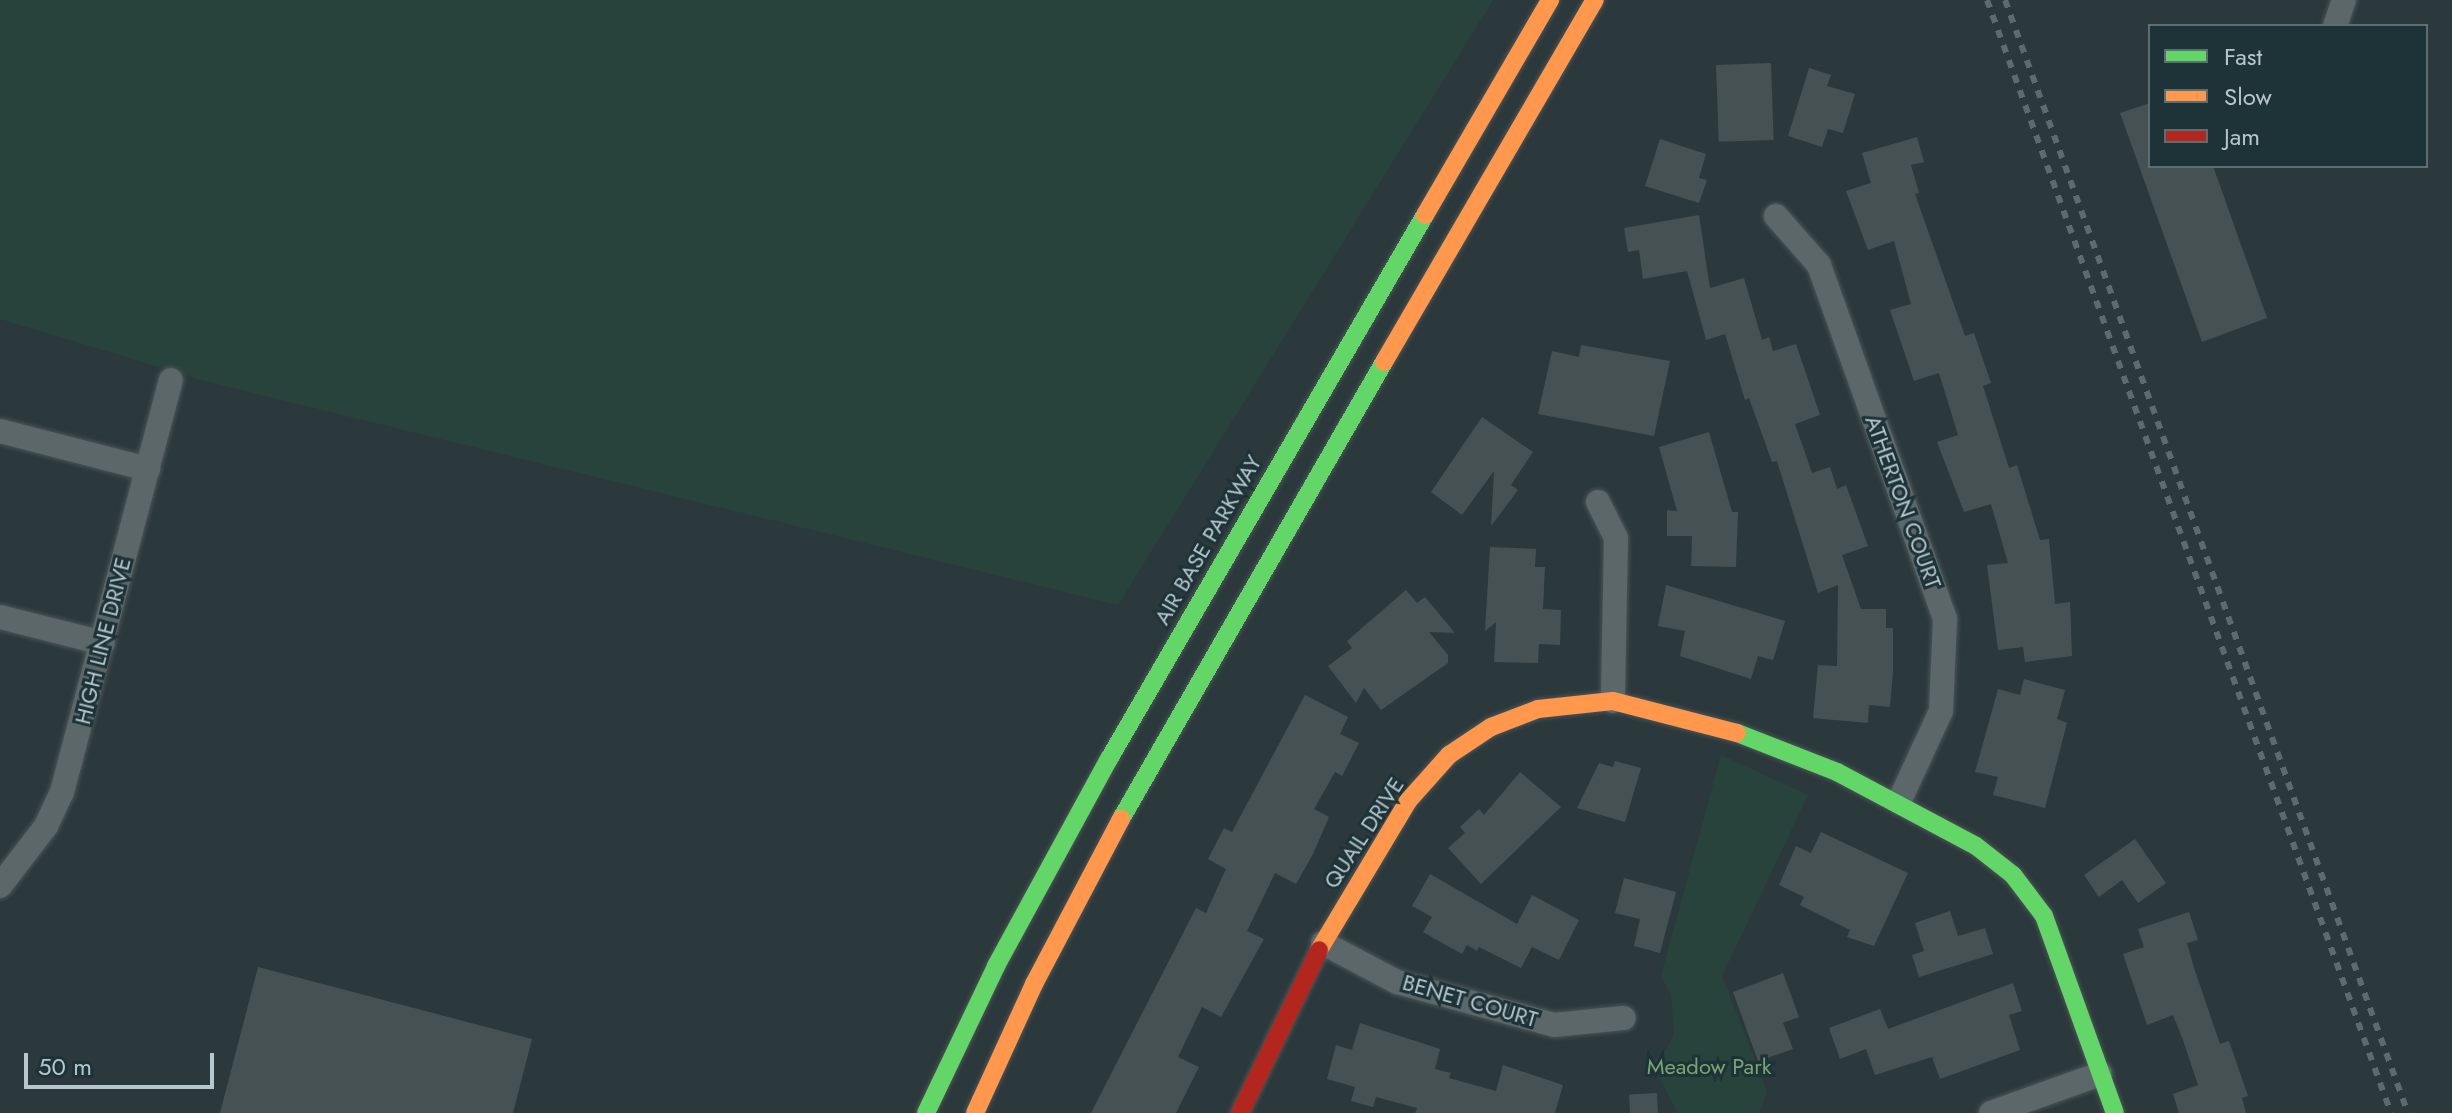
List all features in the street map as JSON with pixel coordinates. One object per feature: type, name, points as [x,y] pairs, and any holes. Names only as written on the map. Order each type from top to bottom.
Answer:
[{"type":"main road","name":"AIR BASE PARKWAY","points":[[926,1113],[996,966],[1065,837],[1550,0]]},
{"type":"main road","points":[[975,1113],[1034,984],[1143,776],[1595,0]]},
{"type":"main road","name":"QUAIL DRIVE","points":[[1240,1113],[1323,943],[1408,801],[1449,755],[1491,727],[1538,709],[1613,701],[1727,729],[1899,802],[1976,846],[2013,875],[2044,916],[2115,1113]]},
{"type":"street","points":[[2336,24],[2344,0]]},
{"type":"street","name":"ATHERTON COURT","points":[[1776,216],[1819,265],[1945,619],[1941,711],[1899,802]]},
{"type":"street","name":"HIGH LINE DRIVE","points":[[0,886],[46,826],[62,792],[171,380]]},
{"type":"street","points":[[0,431],[148,469]]},
{"type":"street","points":[[1598,502],[1616,538],[1613,701]]},
{"type":"street","points":[[0,617],[103,643]]},
{"type":"street","name":"BENET COURT","points":[[1323,943],[1397,982],[1554,1025],[1624,1018]]},
{"type":"street","points":[[1991,1113],[2100,1074]]},
{"type":"green space","points":[[0,0],[1493,0],[1118,605],[208,382],[0,319]]},
{"type":"green space","name":"Meadow Park","points":[[1721,755],[1808,795],[1722,976],[1767,1091],[1759,1113],[1678,1113],[1651,1063],[1667,1049],[1674,1034],[1671,995],[1661,976]]},
{"type":"building","points":[[1771,63],[1774,140],[1719,142],[1716,65]]},
{"type":"building","points":[[1809,68],[1831,75],[1827,86],[1855,94],[1843,133],[1828,129],[1822,147],[1788,136]]},
{"type":"building","points":[[2148,104],[2148,168],[2214,168],[2267,318],[2202,342],[2120,113]]},
{"type":"building","points":[[1917,137],[1924,162],[1911,165],[1919,193],[1915,194],[1965,336],[1974,333],[1991,383],[1983,386],[2009,468],[2017,465],[2040,540],[2049,539],[2055,604],[2070,602],[2072,656],[2025,662],[2023,647],[1998,650],[1987,565],[2008,563],[1991,504],[1964,512],[1937,442],[1958,435],[1939,373],[1914,381],[1890,310],[1911,304],[1894,241],[1868,250],[1846,191],[1871,183],[1862,153]]},
{"type":"building","points":[[1660,139],[1706,154],[1699,178],[1707,180],[1699,203],[1645,186]]},
{"type":"building","points":[[1699,215],[1710,288],[1744,278],[1762,340],[1769,337],[1773,351],[1796,344],[1820,415],[1795,424],[1812,473],[1830,467],[1837,489],[1846,485],[1868,546],[1842,555],[1861,609],[1886,609],[1886,628],[1893,628],[1890,707],[1869,705],[1868,723],[1813,718],[1818,665],[1837,666],[1838,585],[1818,593],[1777,461],[1772,462],[1749,398],[1745,400],[1725,334],[1706,340],[1687,271],[1643,279],[1639,250],[1628,252],[1624,228]]},
{"type":"building","points":[[1581,345],[1670,361],[1654,436],[1538,414],[1552,351],[1579,357]]},
{"type":"building","points":[[1482,417],[1533,452],[1511,485],[1518,490],[1491,526],[1494,471],[1462,515],[1431,492]]},
{"type":"building","points":[[1709,432],[1732,512],[1738,512],[1736,567],[1691,566],[1692,536],[1667,536],[1667,510],[1677,511],[1659,447]]},
{"type":"building","points":[[1490,547],[1536,549],[1535,567],[1545,567],[1543,609],[1561,610],[1560,645],[1539,644],[1538,663],[1494,662],[1496,622],[1485,631]]},
{"type":"building","points":[[1666,585],[1785,621],[1773,660],[1758,656],[1751,679],[1680,656],[1685,631],[1658,626]]},
{"type":"building","points":[[1406,590],[1417,603],[1425,597],[1455,633],[1429,632],[1448,655],[1448,663],[1381,710],[1364,688],[1356,703],[1328,666],[1352,648],[1347,641]]},
{"type":"building","points":[[2024,679],[2065,690],[2057,719],[2067,723],[2045,808],[1993,795],[1998,777],[1975,772],[1998,689],[2020,695]]},
{"type":"building","points":[[1305,695],[1348,717],[1340,734],[1359,743],[1342,776],[1335,772],[1314,809],[1329,817],[1313,854],[1296,884],[1275,873],[1247,931],[1264,939],[1221,1017],[1202,1007],[1178,1057],[1199,1067],[1176,1113],[1091,1113],[1196,908],[1206,913],[1226,869],[1208,859],[1224,828],[1232,832]]},
{"type":"building","points":[[1615,761],[1641,768],[1625,822],[1577,808],[1599,763],[1613,767]]},
{"type":"building","points":[[1520,772],[1561,807],[1481,884],[1448,848],[1465,833],[1460,827],[1479,809],[1484,815]]},
{"type":"building","points":[[1821,832],[1908,873],[1874,946],[1847,937],[1850,930],[1800,905],[1804,897],[1779,885],[1796,846],[1811,853]]},
{"type":"building","points":[[2135,839],[2166,883],[2138,903],[2122,880],[2099,897],[2084,875]]},
{"type":"building","points":[[1430,874],[1517,924],[1532,895],[1579,920],[1559,960],[1532,947],[1521,968],[1479,947],[1477,951],[1467,945],[1462,954],[1423,932],[1432,917],[1412,906]]},
{"type":"building","points":[[1624,878],[1676,892],[1660,953],[1634,946],[1640,919],[1615,913]]},
{"type":"building","points":[[1950,911],[1958,936],[1985,928],[1993,954],[1919,977],[1912,955],[1924,951],[1915,923]]},
{"type":"building","points":[[2189,912],[2198,940],[2187,943],[2194,968],[2220,1044],[2229,1041],[2248,1096],[2242,1098],[2246,1113],[2179,1113],[2173,1094],[2198,1085],[2183,1040],[2173,1015],[2147,1025],[2123,954],[2144,947],[2138,929]]},
{"type":"building","points":[[258,967],[532,1039],[513,1113],[220,1113]]},
{"type":"building","points":[[1783,973],[1799,1017],[1783,1023],[1793,1049],[1758,1061],[1733,992]]},
{"type":"building","points":[[2013,983],[2022,1011],[2009,1015],[2020,1050],[1940,1079],[1932,1057],[1875,1075],[1866,1049],[1840,1059],[1829,1028],[1880,1009],[1888,1029]]},
{"type":"building","points":[[1360,1023],[1440,1049],[1435,1069],[1451,1073],[1449,1078],[1496,1091],[1503,1065],[1563,1085],[1555,1113],[1415,1113],[1417,1108],[1376,1097],[1373,1107],[1351,1101],[1355,1087],[1327,1079],[1336,1045],[1352,1050]]},
{"type":"building","points":[[1657,1093],[1658,1113],[1630,1113],[1629,1094]]},
{"type":"railway","points":[[1987,0],[2391,1113]]},
{"type":"railway","points":[[2005,0],[2408,1113]]},
{"type":"traffic: fast","points":[[926,1113],[996,966],[1109,759],[1425,215]]},
{"type":"traffic: fast","points":[[1121,819],[1384,362]]},
{"type":"traffic: fast","points":[[1737,733],[1837,772],[1976,846],[2013,875],[2044,916],[2115,1113]]},
{"type":"traffic: slow","points":[[1425,215],[1550,0]]},
{"type":"traffic: slow","points":[[1384,362],[1595,0]]},
{"type":"traffic: slow","points":[[1319,950],[1408,801],[1449,755],[1491,727],[1538,709],[1613,701],[1737,733]]},
{"type":"traffic: slow","points":[[975,1113],[1034,984],[1121,819]]},
{"type":"traffic: jam","points":[[1240,1113],[1319,950]]}]
